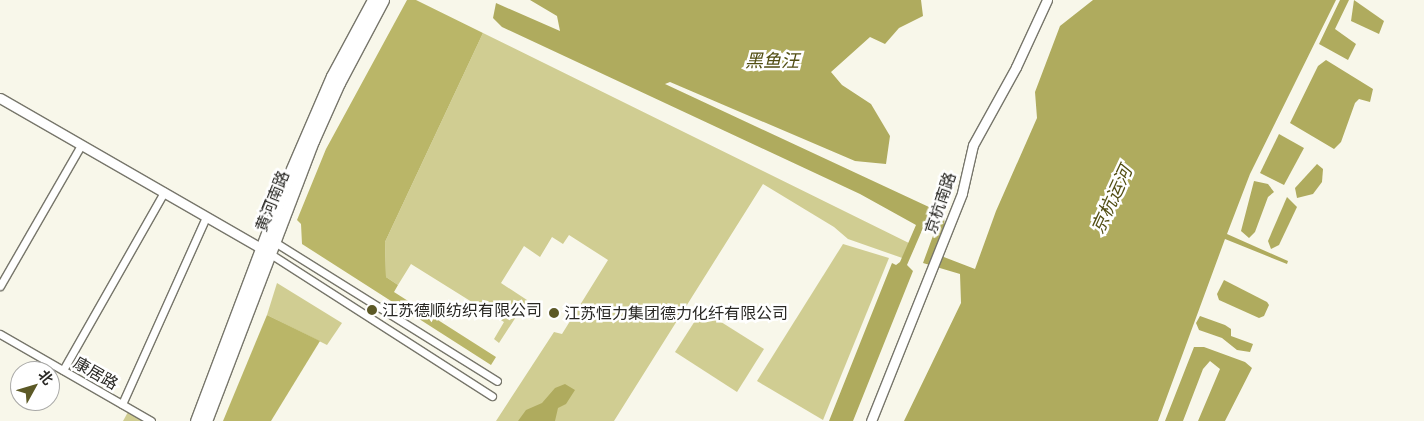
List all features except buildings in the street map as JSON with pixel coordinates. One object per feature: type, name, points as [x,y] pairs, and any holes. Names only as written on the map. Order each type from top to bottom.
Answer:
[{"type":"main road","name":"黄河南路","points":[[206,421],[269,239],[329,84],[373,0]]},
{"type":"main road","name":"黄河南路","points":[[269,239],[339,83],[383,0]]},
{"type":"main road","name":"黄河南路","points":[[196,421],[265,251]]},
{"type":"street","name":"京杭南路","points":[[872,421],[962,193],[972,145],[1016,67],[1047,0]]},
{"type":"street","points":[[0,98],[265,251],[492,396]]},
{"type":"street","points":[[0,286],[81,145]]},
{"type":"street","points":[[63,370],[164,192]]},
{"type":"street","points":[[122,404],[206,217]]},
{"type":"street","points":[[269,239],[497,380]]},
{"type":"street","name":"康居路","points":[[0,334],[151,421]]},
{"type":"shaded area","points":[[407,0],[416,0],[483,33],[385,242],[386,277],[398,285],[394,292],[496,357],[491,365],[302,244],[301,224],[297,220],[326,149]]},
{"type":"shaded area","points":[[483,33],[915,246],[908,260],[848,239],[834,227],[763,184],[614,421],[496,421],[554,332],[562,334],[608,260],[569,235],[563,244],[552,237],[540,257],[524,246],[501,283],[527,300],[499,343],[494,339],[504,322],[411,264],[398,285],[386,277],[385,242]]},
{"type":"shaded area","points":[[843,244],[889,258],[823,420],[757,381]]},
{"type":"shaded area","points":[[277,283],[342,323],[327,345],[267,315]]},
{"type":"shaded area","points":[[702,310],[764,349],[737,392],[675,352]]},
{"type":"shaded area","points":[[267,315],[320,341],[271,421],[223,421]]},
{"type":"shaded area","points":[[128,412],[144,421],[123,421]]},
{"type":"water","points":[[530,0],[921,0],[923,16],[899,28],[885,44],[870,37],[831,72],[842,85],[871,104],[890,136],[886,164],[855,161],[670,82],[665,84],[944,214],[945,232],[936,254],[975,269],[996,211],[1037,118],[1035,92],[1060,26],[1093,0],[1336,0],[1250,174],[1227,234],[1288,261],[1287,264],[1225,239],[1158,421],[904,421],[961,303],[960,274],[923,263],[934,233],[923,228],[907,265],[913,271],[853,421],[829,421],[892,263],[896,265],[900,262],[916,225],[860,194],[502,27],[493,18],[496,3],[560,31],[557,16]]},
{"type":"water","points":[[1340,0],[1349,0],[1335,29],[1356,44],[1348,60],[1319,44]]},
{"type":"water","points":[[1354,0],[1384,21],[1379,34],[1351,21]]},
{"type":"water","points":[[1326,60],[1373,89],[1370,102],[1359,99],[1355,103],[1341,142],[1334,149],[1290,123],[1318,66]]},
{"type":"water","points":[[1279,134],[1304,148],[1284,185],[1260,173]]},
{"type":"water","points":[[1317,164],[1323,169],[1322,182],[1313,194],[1297,198],[1295,188]]},
{"type":"water","points":[[1254,181],[1268,184],[1274,192],[1268,197],[1255,232],[1249,238],[1241,231]]},
{"type":"water","points":[[1287,197],[1297,207],[1279,245],[1271,249],[1268,241]]},
{"type":"water","points":[[1224,280],[1267,302],[1269,305],[1264,316],[1259,318],[1219,300],[1217,294]]},
{"type":"water","points":[[1200,316],[1225,325],[1231,329],[1231,336],[1253,344],[1250,352],[1237,350],[1222,338],[1199,330],[1196,323]]},
{"type":"water","points":[[1194,347],[1204,347],[1245,362],[1252,368],[1225,421],[1198,421],[1220,369],[1210,361],[1203,369],[1183,421],[1165,421]]},
{"type":"water","points":[[565,384],[575,390],[566,404],[558,408],[555,421],[518,421],[526,410],[542,403],[555,388]]},
{"type":"place","name":"江苏德顺纺织有限公司","points":[[372,310]]},
{"type":"place","name":"江苏恒力集团德力化纤有限公司","points":[[554,313]]},
{"type":"water label","name":"黑鱼汪","points":[[772,61]]},
{"type":"water label","name":"京杭运河","points":[[1112,200]]}]
